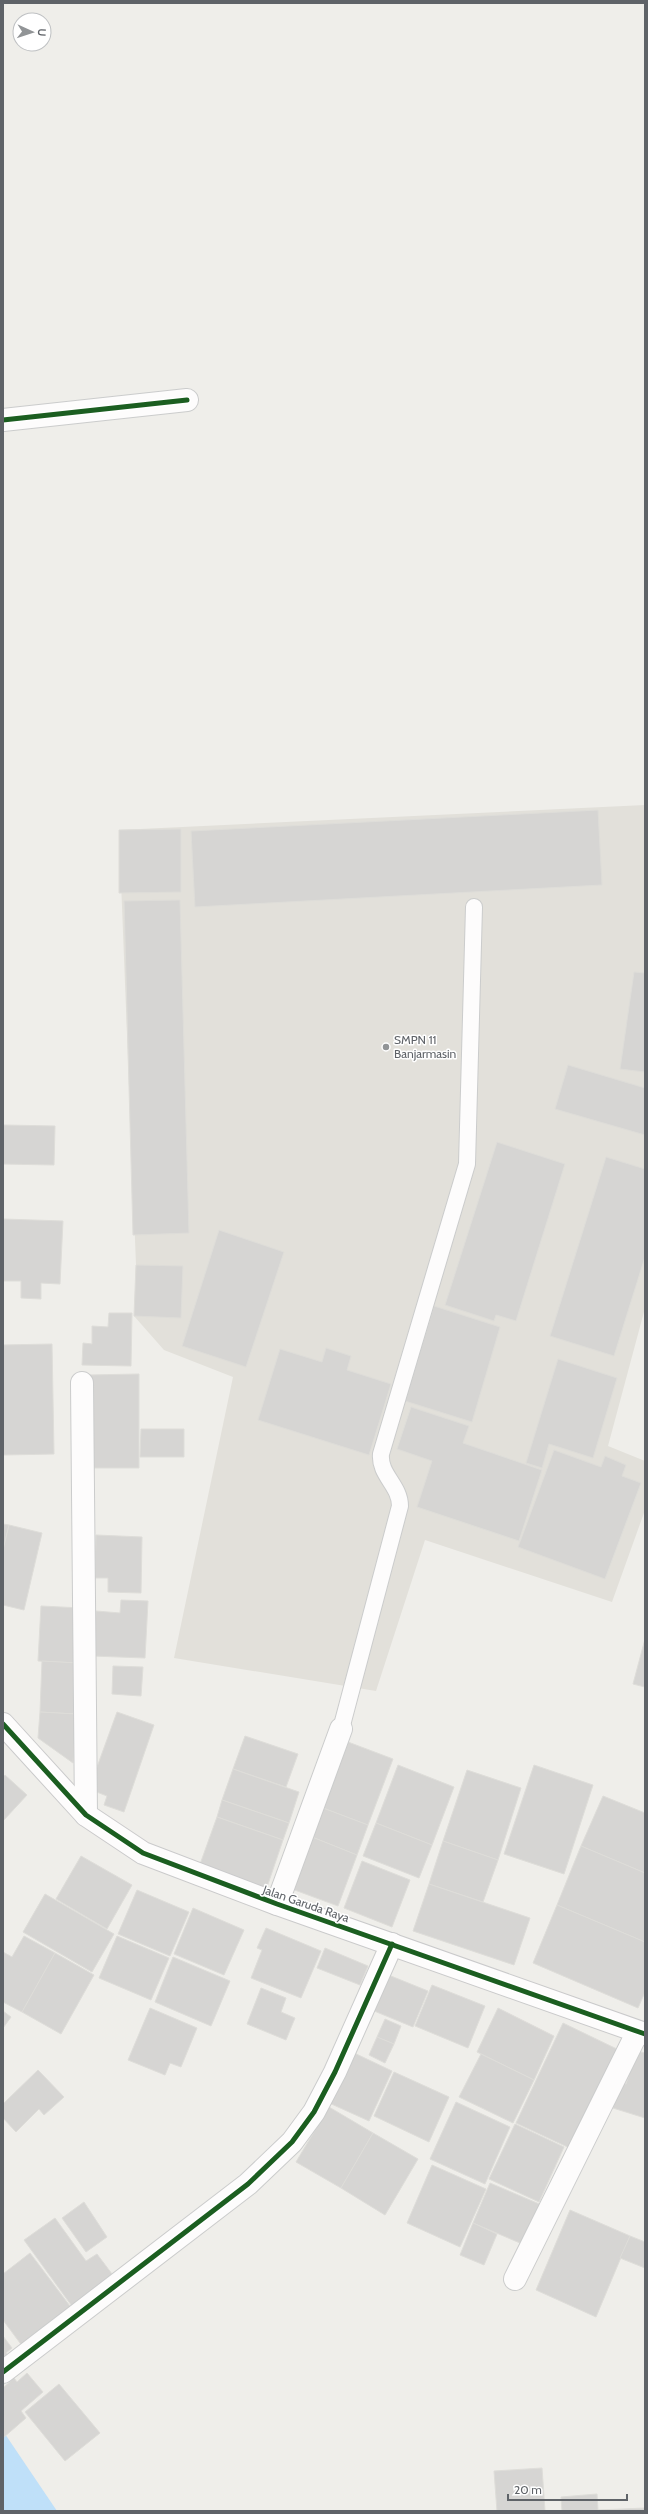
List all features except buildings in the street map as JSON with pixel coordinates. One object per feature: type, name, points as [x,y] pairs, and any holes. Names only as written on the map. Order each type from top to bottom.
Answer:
[{"type":"street","points":[[3,420],[187,400]]},
{"type":"street","points":[[82,1383],[86,1815]]},
{"type":"street","name":"Jalan Garuda Raya","points":[[3,1724],[86,1815],[143,1853],[277,1904],[641,2034]]},
{"type":"street","points":[[277,1904],[341,1729]]},
{"type":"street","points":[[3,2372],[248,2184],[292,2142],[314,2112],[335,2072],[392,1944]]},
{"type":"street","points":[[515,2279],[641,2034]]},
{"type":"lane","points":[[341,1729],[400,1506],[397,1489],[380,1463],[380,1454],[467,1164],[474,907]]},
{"type":"shaded area","name":"SMPN 11 Banjarmasin","points":[[645,805],[645,1308],[608,1446],[645,1461],[645,1510],[612,1602],[425,1540],[376,1691],[174,1658],[233,1377],[164,1350],[134,1316],[136,1265],[119,830]]},
{"type":"water","points":[[3,2431],[57,2511],[3,2511]]},
{"type":"cycle path","points":[[3,420],[187,400]]},
{"type":"cycle path","points":[[3,1724],[86,1815],[143,1853],[277,1904],[645,2034]]},
{"type":"cycle path","points":[[3,2372],[248,2184],[292,2142],[314,2112],[335,2072],[392,1944]]},
{"type":"place","name":"SMPN 11 Banjarmasin","points":[[386,1047]]}]
